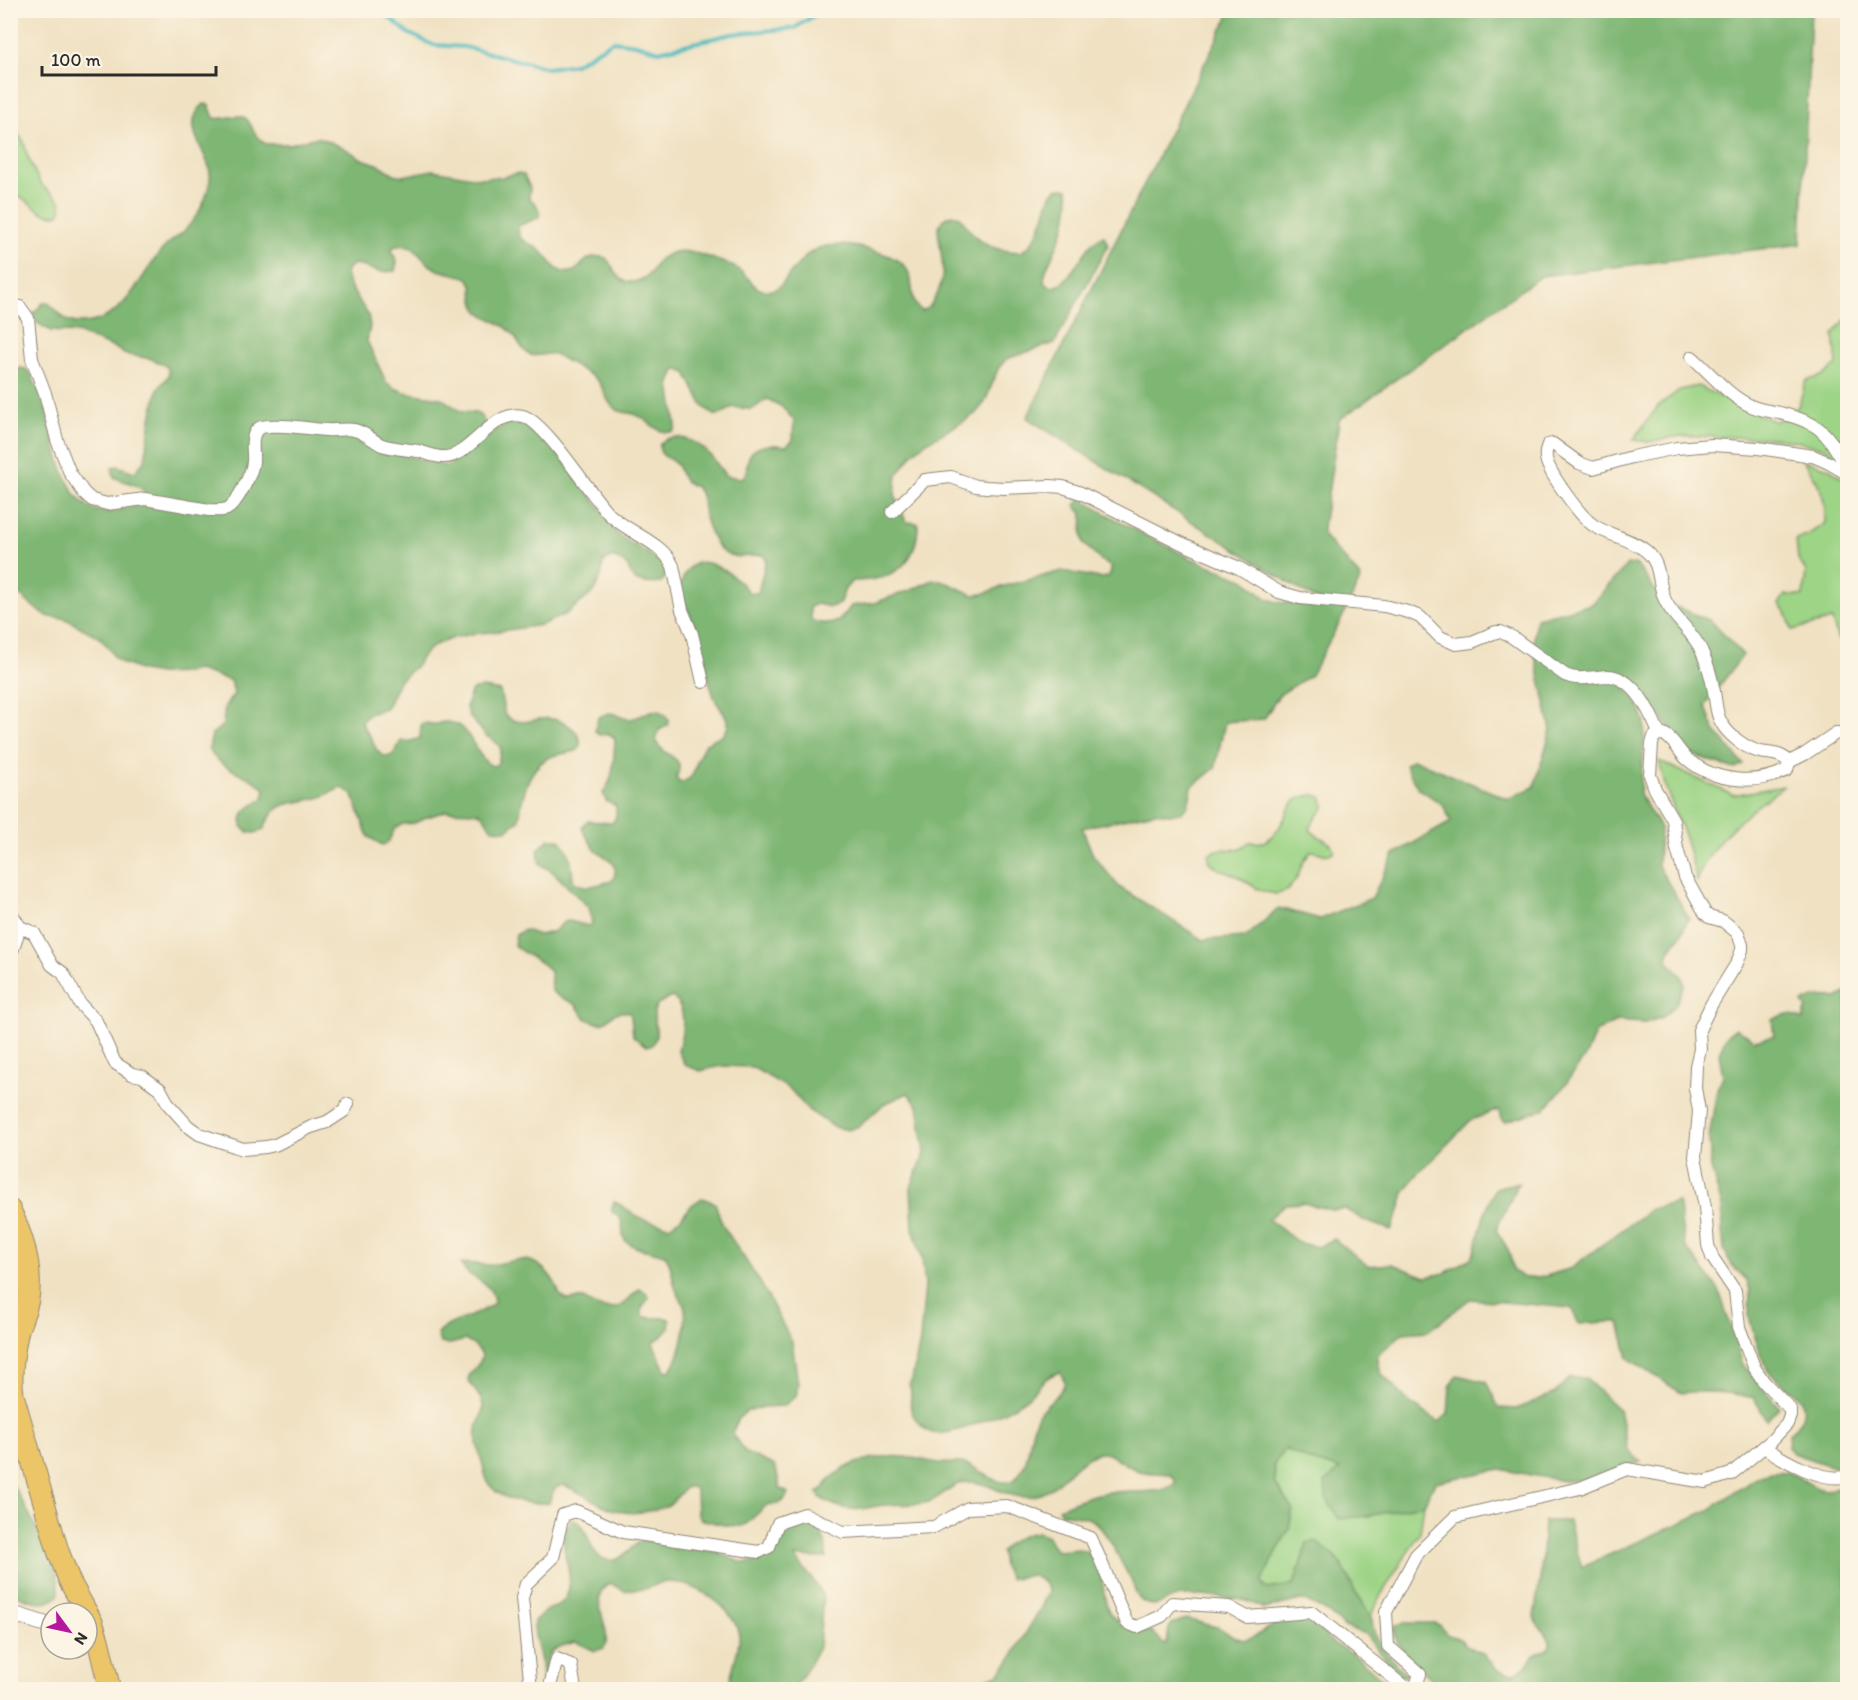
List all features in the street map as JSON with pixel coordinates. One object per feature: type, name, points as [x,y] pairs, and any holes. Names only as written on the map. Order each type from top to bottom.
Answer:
[{"type":"highway","points":[[10,1210],[26,1252],[29,1288],[27,1305],[14,1348],[13,1395],[58,1551],[80,1601]]},
{"type":"highway","points":[[99,1657],[110,1689]]},
{"type":"street","points":[[10,304],[20,307],[28,318],[32,359],[67,466],[84,493],[92,500],[104,504],[145,499],[209,510],[229,508],[249,476],[253,462],[254,435],[257,429],[262,427],[354,429],[387,446],[444,458],[457,453],[504,418],[516,415],[528,418],[548,437],[609,514],[625,528],[656,547],[670,560],[682,610],[692,634],[703,682]]},
{"type":"street","points":[[1692,357],[1739,400],[1751,406],[1814,424],[1828,436],[1848,469]]},
{"type":"street","points":[[1789,762],[1780,756],[1747,746],[1734,737],[1722,724],[1717,713],[1713,685],[1702,651],[1694,637],[1665,601],[1654,560],[1648,552],[1600,529],[1586,519],[1555,477],[1547,462],[1545,451],[1548,445],[1553,444],[1579,463],[1593,468],[1677,448],[1726,445],[1812,456],[1848,474]]},
{"type":"street","points":[[892,512],[925,480],[932,478],[951,477],[986,487],[1063,487],[1081,493],[1181,543],[1239,568],[1279,592],[1300,598],[1384,606],[1408,612],[1420,617],[1440,637],[1456,644],[1472,642],[1501,632],[1512,637],[1573,679],[1617,677],[1629,685],[1650,710],[1659,733]]},
{"type":"street","points":[[1659,733],[1667,735],[1684,756],[1693,763],[1727,778],[1745,779],[1787,770],[1789,762],[1836,733],[1847,734],[1848,744]]},
{"type":"street","points":[[531,1689],[522,1598],[526,1584],[553,1558],[563,1515],[576,1511],[623,1532],[759,1552],[769,1547],[778,1523],[805,1514],[843,1532],[934,1527],[968,1508],[1006,1506],[1091,1538],[1127,1623],[1137,1627],[1162,1616],[1172,1603],[1229,1607],[1247,1617],[1311,1612],[1406,1688],[1416,1686],[1420,1674],[1388,1646],[1386,1612],[1416,1555],[1455,1517],[1580,1488],[1627,1468],[1705,1482],[1731,1473],[1764,1447],[1787,1424],[1790,1409],[1764,1382],[1754,1366],[1739,1327],[1735,1291],[1709,1251],[1705,1207],[1695,1157],[1699,1111],[1695,1088],[1696,1066],[1700,1049],[1699,1030],[1711,1005],[1737,963],[1742,945],[1738,933],[1723,921],[1709,917],[1705,913],[1686,877],[1677,849],[1673,820],[1650,775],[1652,744],[1659,733]]},
{"type":"street","points":[[10,911],[20,927],[34,933],[52,965],[63,973],[80,1004],[96,1021],[115,1063],[132,1074],[142,1076],[160,1089],[169,1105],[199,1134],[243,1149],[266,1147],[327,1122],[344,1111],[348,1104]]},
{"type":"street","points":[[10,951],[13,949],[20,927]]},
{"type":"street","points":[[1764,1447],[1812,1472],[1834,1478],[1848,1476]]},
{"type":"street","points":[[10,1613],[39,1622]]},
{"type":"street","points":[[549,1689],[557,1659],[571,1665],[575,1689]]},
{"type":"green space","points":[[1231,11],[1811,11],[1801,244],[1541,276],[1339,420],[1322,534],[1361,578],[1311,675],[1279,695],[1264,719],[1225,722],[1215,768],[1192,787],[1188,806],[1180,813],[1155,812],[1082,828],[1093,855],[1119,887],[1203,940],[1246,937],[1279,908],[1320,919],[1372,898],[1394,854],[1451,822],[1443,805],[1418,788],[1405,765],[1413,759],[1508,799],[1534,787],[1551,730],[1533,646],[1536,618],[1592,604],[1627,565],[1636,564],[1664,602],[1711,621],[1743,655],[1705,705],[1715,731],[1743,764],[1734,769],[1688,753],[1633,679],[1619,680],[1637,701],[1645,723],[1640,795],[1660,828],[1658,866],[1689,918],[1680,937],[1671,948],[1667,960],[1682,976],[1684,985],[1676,1004],[1663,1017],[1645,1023],[1618,1021],[1596,1032],[1585,1057],[1559,1093],[1544,1109],[1504,1122],[1498,1110],[1471,1120],[1415,1177],[1404,1193],[1391,1230],[1365,1221],[1345,1209],[1331,1210],[1304,1203],[1286,1204],[1268,1219],[1299,1243],[1318,1247],[1334,1239],[1368,1266],[1392,1264],[1426,1277],[1445,1273],[1470,1259],[1475,1251],[1484,1215],[1495,1188],[1519,1182],[1496,1230],[1509,1251],[1513,1270],[1524,1278],[1546,1276],[1569,1269],[1651,1209],[1678,1202],[1685,1246],[1719,1290],[1743,1365],[1779,1407],[1767,1420],[1754,1398],[1717,1392],[1681,1393],[1628,1358],[1619,1322],[1579,1324],[1571,1308],[1470,1299],[1428,1331],[1403,1333],[1377,1356],[1381,1373],[1410,1403],[1439,1422],[1448,1414],[1450,1387],[1457,1375],[1486,1382],[1499,1408],[1516,1409],[1555,1393],[1569,1378],[1585,1378],[1619,1410],[1628,1450],[1641,1462],[1583,1480],[1563,1481],[1500,1469],[1435,1482],[1424,1504],[1368,1516],[1339,1519],[1326,1498],[1325,1483],[1340,1469],[1305,1458],[1286,1449],[1274,1464],[1275,1483],[1293,1509],[1289,1529],[1261,1582],[1267,1589],[1294,1585],[1307,1543],[1316,1541],[1341,1563],[1358,1598],[1371,1617],[1374,1631],[1382,1647],[1397,1666],[1407,1674],[1405,1677],[1398,1675],[1365,1634],[1345,1627],[1325,1611],[1305,1601],[1264,1609],[1247,1601],[1206,1596],[1178,1597],[1154,1605],[1140,1600],[1132,1581],[1098,1524],[1084,1517],[1060,1513],[1059,1508],[1103,1493],[1144,1492],[1168,1488],[1175,1484],[1175,1479],[1167,1474],[1137,1470],[1104,1453],[1098,1452],[1084,1460],[1050,1489],[1034,1496],[1017,1496],[967,1482],[957,1484],[935,1499],[920,1504],[851,1509],[831,1504],[821,1497],[817,1493],[836,1474],[853,1464],[882,1457],[966,1464],[997,1481],[1010,1482],[1016,1478],[1025,1464],[1037,1417],[1060,1392],[1065,1382],[1060,1372],[1054,1374],[1016,1405],[993,1417],[953,1431],[930,1432],[913,1415],[909,1384],[912,1380],[920,1341],[925,1285],[922,1258],[913,1228],[911,1187],[925,1153],[918,1106],[908,1093],[884,1104],[859,1126],[848,1130],[834,1127],[808,1110],[790,1089],[752,1067],[721,1066],[700,1071],[685,1065],[678,1052],[683,1016],[673,997],[656,1007],[654,1013],[655,1039],[651,1046],[646,1046],[633,1036],[629,1012],[613,1014],[607,1021],[601,1023],[587,1019],[576,1005],[552,991],[551,975],[548,969],[514,945],[516,935],[524,930],[539,935],[554,931],[564,922],[589,926],[592,923],[589,908],[553,872],[540,864],[538,850],[549,839],[559,839],[566,848],[573,881],[578,884],[592,886],[612,881],[615,875],[612,862],[592,846],[582,829],[588,821],[611,823],[616,816],[616,806],[606,801],[603,793],[612,775],[615,741],[614,737],[609,734],[599,735],[595,731],[598,718],[612,713],[625,719],[654,711],[664,714],[669,720],[668,725],[659,730],[656,741],[677,761],[679,770],[676,777],[682,783],[693,774],[705,745],[722,735],[727,729],[728,722],[714,697],[699,638],[680,589],[686,572],[693,565],[701,563],[720,568],[729,573],[749,593],[758,593],[766,560],[763,555],[732,556],[719,548],[704,514],[700,493],[696,487],[684,480],[676,464],[662,454],[660,444],[676,437],[688,440],[707,452],[726,476],[742,478],[746,474],[750,454],[754,450],[769,445],[786,446],[793,440],[794,420],[781,406],[767,399],[754,408],[733,407],[720,415],[714,415],[703,406],[686,373],[676,369],[670,384],[676,426],[674,431],[663,431],[639,416],[615,409],[597,380],[568,362],[553,354],[536,356],[528,354],[509,330],[479,311],[468,278],[436,269],[413,248],[393,247],[392,252],[397,261],[395,271],[380,272],[355,264],[347,270],[349,285],[368,315],[370,326],[367,341],[386,382],[408,393],[441,398],[462,412],[476,413],[481,416],[486,425],[460,446],[447,453],[376,448],[446,466],[508,421],[522,421],[541,432],[611,522],[618,535],[653,557],[659,562],[665,574],[662,582],[652,584],[642,582],[633,579],[627,565],[613,557],[603,562],[601,576],[594,592],[566,614],[541,625],[477,633],[437,644],[428,650],[418,664],[399,681],[388,705],[384,709],[369,714],[362,721],[378,751],[386,756],[393,754],[401,741],[420,738],[421,724],[453,723],[466,732],[484,760],[494,766],[498,763],[501,749],[469,716],[466,707],[474,689],[500,691],[505,716],[512,720],[524,722],[552,719],[569,726],[580,739],[578,750],[550,757],[539,764],[526,786],[519,820],[507,830],[492,829],[482,814],[478,812],[446,811],[395,828],[388,843],[382,845],[369,837],[352,794],[343,788],[321,797],[280,807],[274,812],[263,830],[249,832],[242,826],[243,815],[245,811],[263,799],[265,789],[220,763],[209,749],[212,734],[223,725],[225,706],[234,694],[229,680],[196,670],[186,673],[160,674],[142,671],[122,663],[114,657],[99,637],[64,618],[50,617],[40,612],[11,588],[11,489],[15,470],[10,463],[11,372],[21,368],[29,371],[32,376],[43,400],[62,467],[78,498],[90,508],[110,512],[122,510],[148,497],[138,486],[114,477],[112,467],[117,466],[135,472],[145,460],[158,389],[169,375],[168,369],[152,359],[124,354],[115,348],[77,333],[51,331],[37,323],[33,314],[43,303],[48,303],[65,319],[74,323],[96,321],[109,315],[129,297],[162,250],[188,227],[204,202],[210,180],[210,171],[198,142],[194,122],[196,113],[204,104],[209,105],[214,118],[239,116],[245,118],[261,141],[266,144],[290,144],[318,137],[362,159],[380,165],[394,174],[403,176],[433,170],[478,178],[502,177],[519,173],[524,175],[530,188],[529,198],[536,204],[540,213],[538,218],[518,226],[519,237],[545,255],[560,271],[570,272],[592,257],[598,256],[606,258],[622,280],[634,282],[648,275],[657,262],[664,257],[674,252],[685,251],[732,266],[743,273],[757,288],[766,291],[781,285],[805,257],[815,250],[833,245],[853,246],[881,253],[904,266],[909,274],[913,298],[922,311],[932,302],[942,280],[938,229],[944,219],[952,215],[960,217],[972,233],[985,244],[1001,250],[1021,252],[1035,237],[1050,196],[1057,189],[1068,189],[1069,204],[1065,226],[1047,268],[1044,282],[1052,287],[1059,285],[1096,240],[1104,236],[1108,245],[1055,343],[1006,359],[998,369],[985,402],[976,413],[914,452],[897,475],[895,495],[906,522],[918,523],[917,538],[907,560],[890,574],[879,578],[852,581],[845,589],[839,604],[830,607],[817,604],[810,607],[811,620],[824,624],[834,623],[843,617],[851,606],[874,603],[933,580],[941,580],[973,595],[1062,571],[1100,578],[1108,577],[1111,567],[1084,544],[1083,515],[1075,505],[1081,499],[1190,558],[1245,580],[1266,598],[1277,602],[1329,608],[1027,418]]},
{"type":"green space","points":[[11,132],[23,140],[39,181],[59,200],[61,208],[59,214],[45,214],[23,198],[11,193]]},
{"type":"green space","points":[[1847,320],[1847,465],[1842,464],[1827,449],[1775,438],[1680,436],[1649,442],[1633,440],[1659,405],[1680,390],[1698,386],[1775,422],[1798,407],[1806,381],[1824,375],[1837,365],[1834,334]]},
{"type":"green space","points":[[1803,460],[1829,468],[1847,482],[1847,634],[1838,640],[1832,620],[1792,630],[1787,614],[1779,604],[1785,595],[1803,596],[1806,571],[1798,559],[1796,539],[1809,534],[1825,523],[1823,496]]},
{"type":"green space","points":[[1659,761],[1733,795],[1784,786],[1721,839],[1703,866],[1697,881],[1686,840],[1666,789]]},
{"type":"green space","points":[[1306,796],[1321,797],[1324,808],[1310,829],[1327,841],[1334,851],[1326,855],[1311,851],[1302,864],[1297,878],[1287,891],[1276,894],[1266,892],[1211,863],[1209,854],[1215,851],[1234,850],[1249,842],[1268,840],[1280,827],[1293,803]]},
{"type":"green space","points":[[1847,992],[1848,1466],[1833,1467],[1793,1453],[1788,1447],[1789,1434],[1803,1415],[1802,1400],[1768,1371],[1761,1356],[1749,1317],[1750,1290],[1747,1280],[1731,1265],[1724,1249],[1722,1206],[1711,1168],[1709,1138],[1717,1089],[1723,1076],[1719,1053],[1727,1035],[1736,1028],[1754,1040],[1774,1036],[1772,1020],[1788,1015],[1803,1020],[1807,1007],[1802,1003],[1819,997],[1837,998]]},
{"type":"green space","points":[[702,1198],[715,1203],[723,1226],[760,1282],[792,1342],[798,1385],[796,1396],[784,1406],[763,1407],[747,1411],[739,1418],[732,1433],[746,1453],[776,1468],[780,1488],[788,1493],[785,1499],[777,1504],[768,1504],[741,1526],[724,1525],[700,1519],[697,1514],[696,1490],[692,1487],[686,1487],[665,1507],[636,1513],[614,1510],[564,1485],[555,1489],[549,1503],[516,1501],[501,1495],[489,1484],[486,1476],[477,1438],[483,1403],[468,1379],[482,1358],[482,1354],[465,1340],[450,1344],[440,1343],[437,1334],[494,1303],[490,1289],[469,1274],[461,1264],[493,1265],[528,1260],[540,1266],[549,1275],[564,1299],[583,1299],[604,1308],[616,1308],[625,1303],[639,1289],[644,1291],[649,1298],[642,1307],[642,1316],[669,1319],[668,1330],[653,1343],[665,1370],[669,1371],[677,1359],[685,1324],[684,1306],[676,1290],[671,1267],[666,1256],[635,1247],[624,1239],[621,1221],[612,1212],[612,1207],[614,1202],[641,1219],[669,1226]]},
{"type":"green space","points":[[1286,1448],[1305,1459],[1340,1469],[1368,1516],[1424,1504],[1420,1533],[1379,1598],[1371,1617],[1358,1598],[1341,1563],[1307,1543],[1294,1585],[1267,1589],[1261,1582],[1289,1529],[1275,1483],[1274,1464]]},
{"type":"green space","points":[[1771,1472],[1794,1475],[1820,1489],[1836,1489],[1847,1485],[1847,1689],[1445,1689],[1412,1660],[1398,1642],[1395,1633],[1396,1625],[1435,1623],[1441,1626],[1446,1634],[1460,1639],[1468,1647],[1483,1653],[1496,1669],[1516,1674],[1528,1664],[1534,1655],[1549,1648],[1550,1643],[1534,1617],[1541,1572],[1544,1521],[1569,1521],[1582,1567],[1709,1510],[1757,1477]]},
{"type":"green space","points":[[10,1480],[42,1538],[56,1571],[59,1585],[58,1596],[46,1601],[34,1601],[11,1592]]},
{"type":"green space","points":[[572,1519],[583,1527],[595,1552],[607,1560],[618,1559],[643,1540],[717,1552],[737,1561],[751,1562],[773,1550],[787,1525],[792,1521],[804,1520],[813,1524],[824,1539],[826,1558],[795,1557],[823,1594],[819,1647],[802,1677],[792,1689],[729,1689],[739,1635],[729,1614],[720,1605],[688,1585],[665,1582],[647,1588],[625,1591],[610,1583],[603,1589],[600,1597],[606,1632],[604,1648],[595,1651],[576,1642],[557,1648],[548,1658],[544,1682],[534,1621],[544,1612],[560,1605],[568,1592],[569,1576],[564,1536]]},
{"type":"green space","points":[[1038,1532],[1048,1536],[1055,1550],[1079,1549],[1091,1556],[1100,1572],[1106,1604],[1113,1617],[1130,1628],[1153,1633],[1165,1644],[1172,1624],[1186,1619],[1220,1628],[1233,1637],[1244,1640],[1250,1639],[1281,1621],[1293,1619],[1308,1622],[1321,1631],[1334,1644],[1353,1654],[1394,1689],[941,1690],[952,1683],[966,1680],[974,1682],[999,1674],[1009,1662],[1048,1592],[1039,1579],[1031,1575],[1010,1579],[1003,1567],[1001,1552],[1018,1538]]},
{"type":"waterway","points":[[380,10],[408,33],[433,45],[465,47],[548,68],[575,64],[613,41],[636,44],[659,51],[732,34],[795,28],[822,10]]}]
